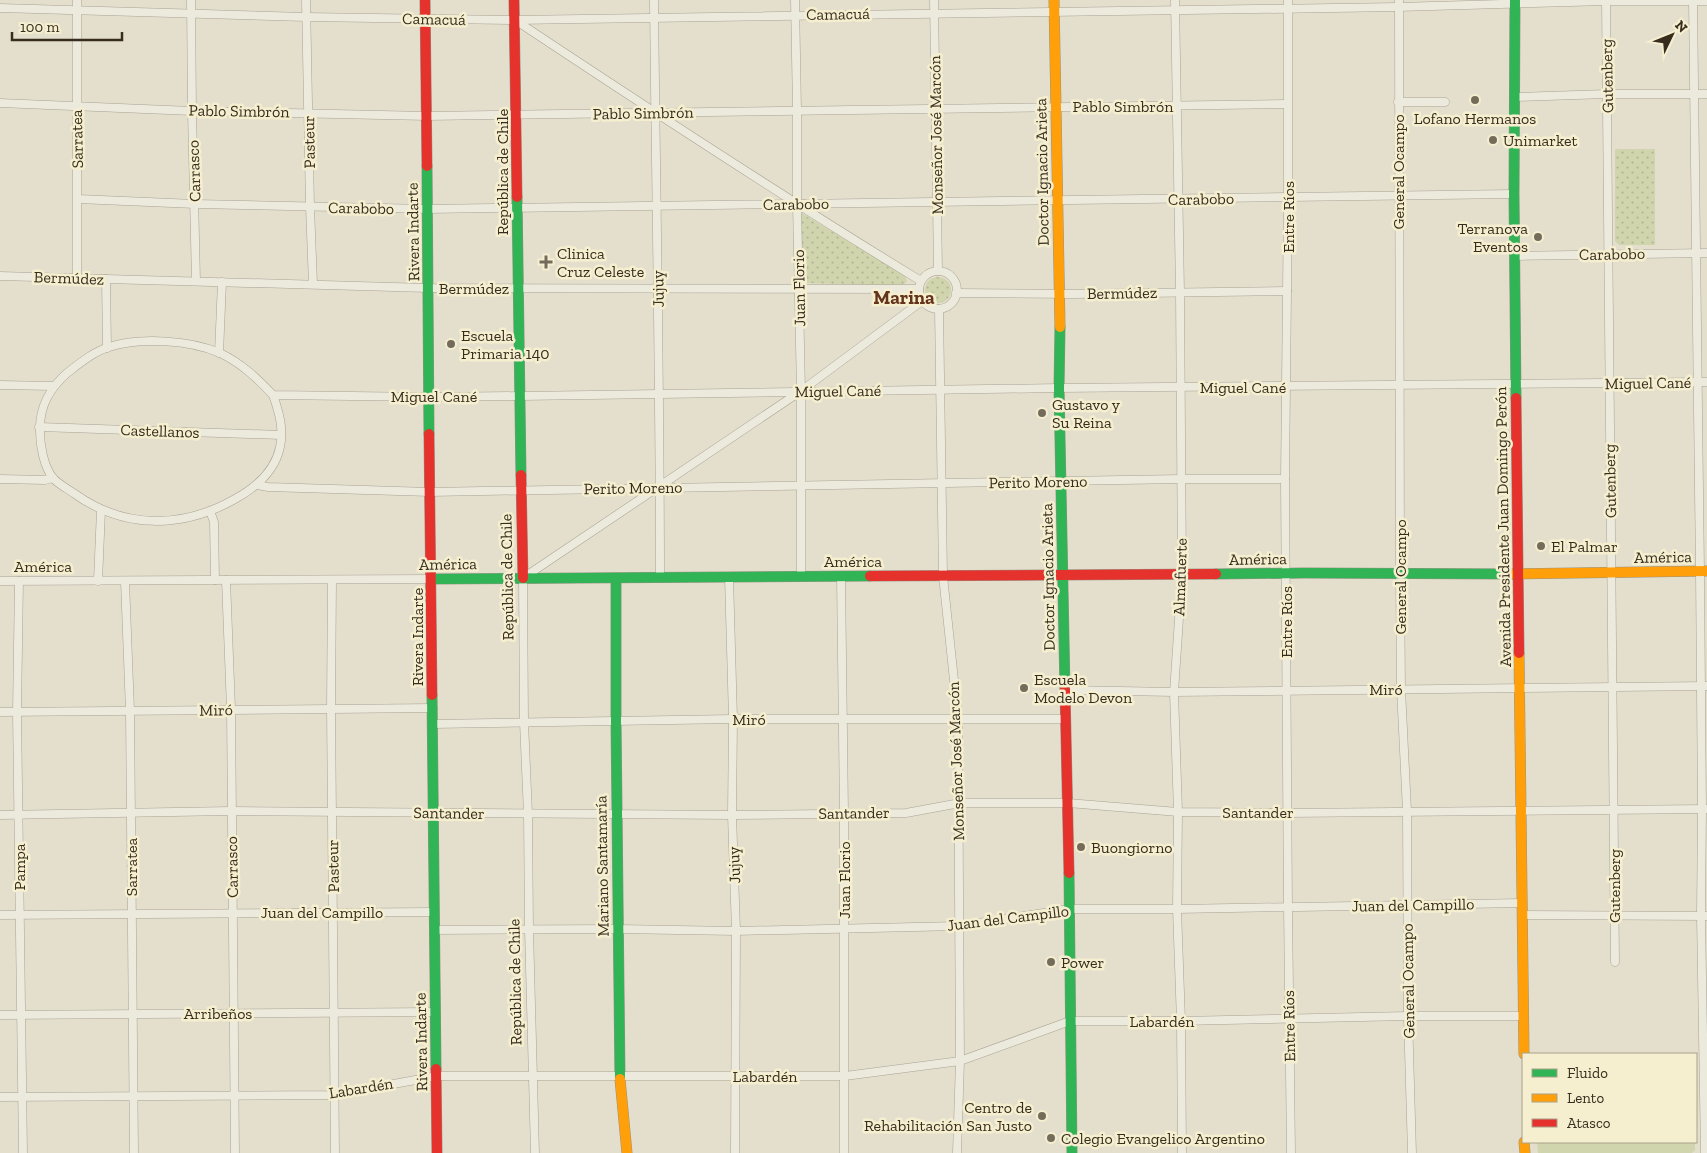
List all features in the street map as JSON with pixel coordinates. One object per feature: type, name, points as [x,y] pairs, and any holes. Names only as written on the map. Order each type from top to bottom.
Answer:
[{"type":"street","name":"Sarratea","points":[[76,278],[78,199],[77,0]]},
{"type":"street","name":"Carrasco","points":[[191,0],[196,281]]},
{"type":"street","name":"Pasteur","points":[[306,0],[313,284]]},
{"type":"street","name":"Rivera Indarte","points":[[425,0],[437,1153]]},
{"type":"street","name":"República de Chile","points":[[514,0],[521,396],[524,722],[528,814],[528,930],[535,1153]]},
{"type":"street","name":"Jujuy","points":[[654,0],[654,113],[659,289],[660,578]]},
{"type":"street","name":"Juan Florio","points":[[795,0],[796,204],[802,485],[801,577]]},
{"type":"street","name":"Monseñor José Marcón","points":[[934,0],[938,271]]},
{"type":"street","name":"Doctor Ignacio Arieta","points":[[1054,0],[1060,294],[1060,481],[1068,803],[1072,1153]]},
{"type":"street","name":"Almafuerte","points":[[1175,0],[1182,575],[1174,692],[1178,812],[1177,909],[1181,1022],[1182,1153]]},
{"type":"street","name":"Camacuá","points":[[0,8],[306,17],[515,20],[1175,9],[1288,4],[1606,0],[1707,1]]},
{"type":"street","name":"Gutenberg","points":[[1606,0],[1614,962]]},
{"type":"street","points":[[1693,1],[1697,382],[1703,489],[1704,572],[1705,1153]]},
{"type":"street","name":"Avenida Presidente Juan Domingo Perón","points":[[1515,2],[1514,194],[1524,1053]]},
{"type":"street","name":"General Ocampo","points":[[1399,3],[1398,196],[1401,689],[1408,811],[1408,1016],[1412,1153]]},
{"type":"street","name":"Entre Ríos","points":[[1288,4],[1286,690],[1291,1153]]},
{"type":"street","points":[[515,20],[919,286],[922,301],[930,307],[938,309],[949,305],[954,300],[956,293],[955,281],[946,272],[929,273],[919,286]]},
{"type":"street","points":[[1515,97],[1607,94],[1707,94]]},
{"type":"street","points":[[1398,102],[1444,102]]},
{"type":"street","name":"Pablo Simbrón","points":[[0,103],[192,111],[427,116],[1287,104]]},
{"type":"street","name":"Carabobo","points":[[78,199],[196,204],[427,209],[1514,194]]},
{"type":"street","name":"Carabobo","points":[[1516,256],[1707,253]]},
{"type":"street","name":"Bermúdez","points":[[0,276],[428,288],[798,289],[919,286]]},
{"type":"street","points":[[106,279],[107,348]]},
{"type":"street","points":[[219,353],[222,282]]},
{"type":"street","name":"Bermúdez","points":[[956,293],[1060,294],[1287,290]]},
{"type":"street","points":[[523,578],[801,392],[922,301]]},
{"type":"street","name":"Monseñor José Marcón","points":[[938,309],[943,576],[958,718],[960,803],[960,1061],[957,1153]]},
{"type":"street","points":[[132,342],[187,344],[219,353],[244,367],[273,395],[280,417],[281,435],[278,454],[257,485],[210,512],[165,521],[131,519],[102,510],[86,502],[53,478],[40,447],[39,427],[44,404],[53,386],[82,361],[107,348],[132,342]]},
{"type":"street","name":"Miguel Cané","points":[[273,395],[429,397],[658,395],[1059,388],[1707,382]]},
{"type":"street","points":[[0,385],[53,386]]},
{"type":"street","name":"Castellanos","points":[[39,427],[281,435]]},
{"type":"street","points":[[0,479],[45,480],[53,478]]},
{"type":"street","name":"Perito Moreno","points":[[257,485],[268,487],[430,492],[1182,479],[1286,479]]},
{"type":"street","points":[[98,581],[102,510]]},
{"type":"street","points":[[210,512],[214,522],[215,580]]},
{"type":"street","name":"América","points":[[0,581],[1704,572]]},
{"type":"street","name":"Juan Florio","points":[[841,576],[844,813],[844,1153]]},
{"type":"street","name":"Jujuy","points":[[729,577],[733,719],[732,815],[736,931],[735,1153]]},
{"type":"street","name":"Mariano Santamaría","points":[[616,578],[620,1075],[627,1153]]},
{"type":"street","name":"Carrasco","points":[[226,580],[231,709],[235,1153]]},
{"type":"street","name":"Pasteur","points":[[332,580],[331,708],[335,1153]]},
{"type":"street","name":"Pampa","points":[[18,581],[19,915],[23,1153]]},
{"type":"street","name":"Sarratea","points":[[125,581],[130,711],[134,1153]]},
{"type":"street","name":"Miró","points":[[1065,690],[1174,692],[1704,686]]},
{"type":"street","name":"Miró","points":[[0,712],[432,708]]},
{"type":"street","name":"Miró","points":[[433,724],[842,718],[1066,719]]},
{"type":"street","name":"Santander","points":[[0,815],[231,811],[732,815],[906,813],[960,803],[1068,803],[1178,812],[1288,813],[1705,809]]},
{"type":"street","name":"Juan del Campillo","points":[[435,930],[618,929],[736,931],[844,929],[959,926],[1068,909],[1288,908],[1522,903]]},
{"type":"street","name":"Juan del Campillo","points":[[0,915],[434,912]]},
{"type":"street","points":[[1522,914],[1704,916]]},
{"type":"street","name":"Arribeños","points":[[0,1015],[436,1012]]},
{"type":"street","name":"Labardén","points":[[0,1098],[334,1095],[437,1076],[845,1076],[960,1061],[1070,1021],[1181,1022],[1408,1016],[1523,1016]]},
{"type":"green space","points":[[1615,149],[1655,149],[1655,245],[1619,245],[1615,241]]},
{"type":"green space","points":[[800,212],[905,276],[907,282],[900,286],[804,283]]},
{"type":"green space","points":[[938,277],[947,281],[951,290],[947,299],[938,303],[929,299],[925,290],[929,281]]},
{"type":"green space","points":[[1537,1143],[1695,1143],[1695,1150],[1692,1153],[1538,1153]]},
{"type":"traffic: fast","points":[[1515,0],[1516,398]]},
{"type":"traffic: fast","points":[[427,166],[429,434]]},
{"type":"traffic: fast","points":[[517,197],[521,475]]},
{"type":"traffic: fast","points":[[1060,327],[1059,388],[1065,690]]},
{"type":"traffic: fast","points":[[1216,574],[1514,574]]},
{"type":"traffic: fast","points":[[432,579],[870,576]]},
{"type":"traffic: fast","points":[[616,578],[620,1079]]},
{"type":"traffic: fast","points":[[432,695],[436,1069]]},
{"type":"traffic: fast","points":[[1069,873],[1072,1153]]},
{"type":"traffic: slow","points":[[1054,0],[1060,327]]},
{"type":"traffic: slow","points":[[1514,574],[1707,571]]},
{"type":"traffic: slow","points":[[1519,653],[1524,1053]]},
{"type":"traffic: slow","points":[[620,1079],[627,1153]]},
{"type":"traffic: slow","points":[[1524,1143],[1525,1153]]},
{"type":"traffic: jam","points":[[425,0],[427,166]]},
{"type":"traffic: jam","points":[[514,0],[517,197]]},
{"type":"traffic: jam","points":[[1516,398],[1519,653]]},
{"type":"traffic: jam","points":[[429,434],[432,695]]},
{"type":"traffic: jam","points":[[521,475],[523,578]]},
{"type":"traffic: jam","points":[[870,576],[1216,574]]},
{"type":"traffic: jam","points":[[1065,690],[1069,873]]},
{"type":"traffic: jam","points":[[436,1069],[437,1153]]},
{"type":"place","name":"Lofano Hermanos","points":[[1475,100]]},
{"type":"place","name":"Unimarket","points":[[1493,140]]},
{"type":"place","name":"Terranova Eventos","points":[[1538,237]]},
{"type":"place","name":"Clinica Cruz Celeste","points":[[546,262]]},
{"type":"place","name":"Escuela Primaria 140","points":[[451,344]]},
{"type":"place","name":"Gustavo y Su Reina","points":[[1042,413]]},
{"type":"place","name":"El Palmar","points":[[1541,546]]},
{"type":"place","name":"Escuela Modelo Devon","points":[[1024,688]]},
{"type":"place","name":"Buongiorno","points":[[1081,847]]},
{"type":"place","name":"Power","points":[[1051,962]]},
{"type":"place","name":"Centro de Rehabilitación San Justo","points":[[1042,1116]]},
{"type":"place","name":"Colegio Evangelico Argentino","points":[[1051,1138]]},
{"type":"district","name":"Marina","points":[[904,297]]}]
